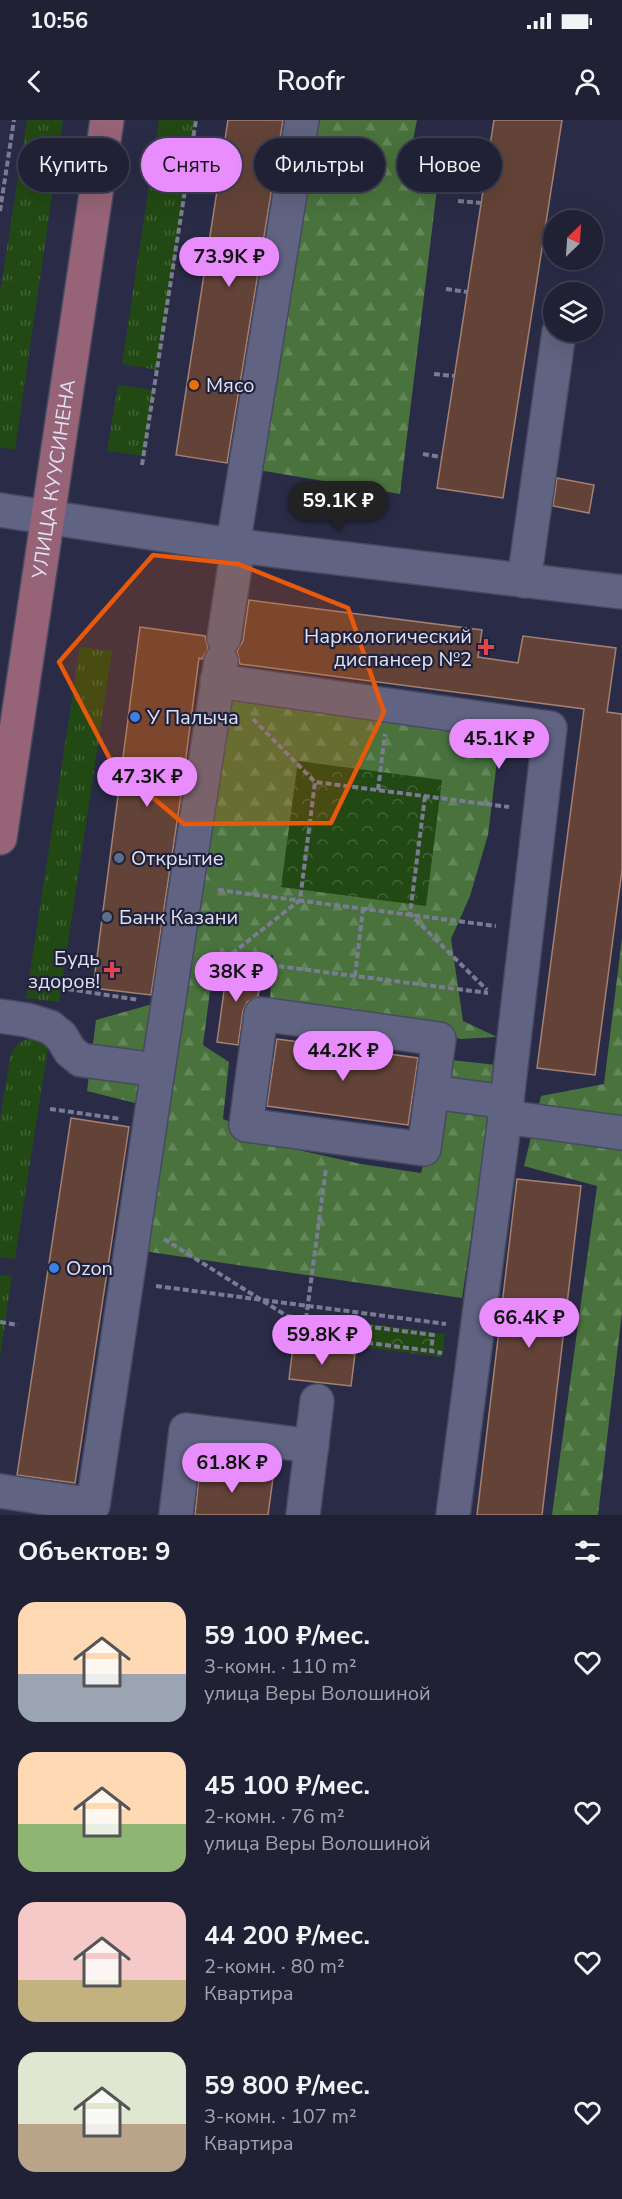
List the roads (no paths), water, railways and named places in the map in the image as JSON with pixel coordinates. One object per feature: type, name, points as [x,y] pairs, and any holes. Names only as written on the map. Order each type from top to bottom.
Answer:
[{"type":"main road","name":"УЛИЦА КУУСИНЕНА","points":[[0,838],[107,120]]},
{"type":"street","points":[[0,1491],[93,1505],[221,660],[236,545],[302,120]]},
{"type":"street","points":[[524,580],[558,342]]},
{"type":"street","points":[[0,510],[236,545],[622,592]]},
{"type":"street","points":[[221,660],[550,728],[506,1110],[453,1515]]},
{"type":"street","points":[[261,1014],[439,1039],[432,1092],[424,1149],[246,1125],[261,1014]]},
{"type":"street","points":[[0,1016],[27,1020],[50,1027],[61,1036],[70,1051],[81,1060],[158,1071]]},
{"type":"street","points":[[432,1092],[506,1110],[622,1132]]},
{"type":"street","points":[[303,1515],[317,1401]]},
{"type":"street","points":[[176,1515],[186,1430],[312,1446]]},
{"type":"place","name":"Мясо","points":[[194,385]]},
{"type":"place","name":"Наркологический диспансер №2","points":[[486,647]]},
{"type":"place","name":"У Палыча","points":[[135,717]]},
{"type":"place","name":"Открытие","points":[[119,858]]},
{"type":"place","name":"Банк Казани","points":[[107,917]]},
{"type":"place","name":"Будь здоров!","points":[[112,970]]},
{"type":"place","name":"Ozon","points":[[54,1268]]}]
